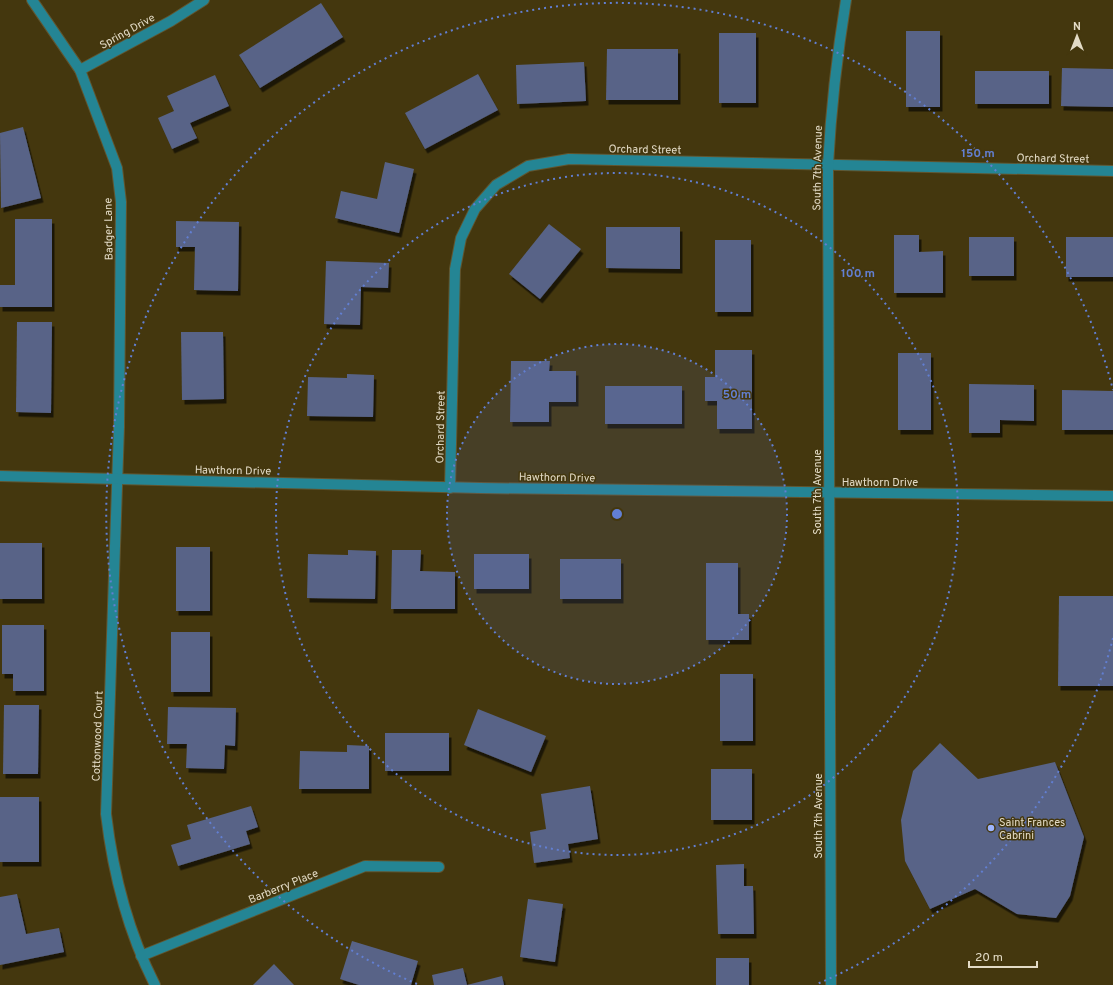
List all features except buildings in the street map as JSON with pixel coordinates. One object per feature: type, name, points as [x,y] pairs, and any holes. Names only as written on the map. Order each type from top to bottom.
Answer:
[{"type":"street","name":"Badger Lane","points":[[32,0],[80,70],[117,168],[121,202],[119,427],[117,479]]},
{"type":"street","name":"Spring Drive","points":[[80,70],[172,21],[204,0]]},
{"type":"street","name":"South 7th Avenue","points":[[831,985],[828,165],[832,99],[838,48],[846,0]]},
{"type":"street","name":"Orchard Street","points":[[450,488],[455,270],[460,238],[475,208],[496,185],[528,166],[569,159],[1113,171]]},
{"type":"street","name":"Hawthorn Drive","points":[[0,476],[450,488],[1113,496]]},
{"type":"street","name":"Cottonwood Court","points":[[117,479],[106,814],[112,860],[141,956],[155,985]]},
{"type":"street","name":"Barberry Place","points":[[141,956],[365,866],[439,867]]},
{"type":"place","name":"Saint Frances Cabrini","points":[[991,828]]}]
